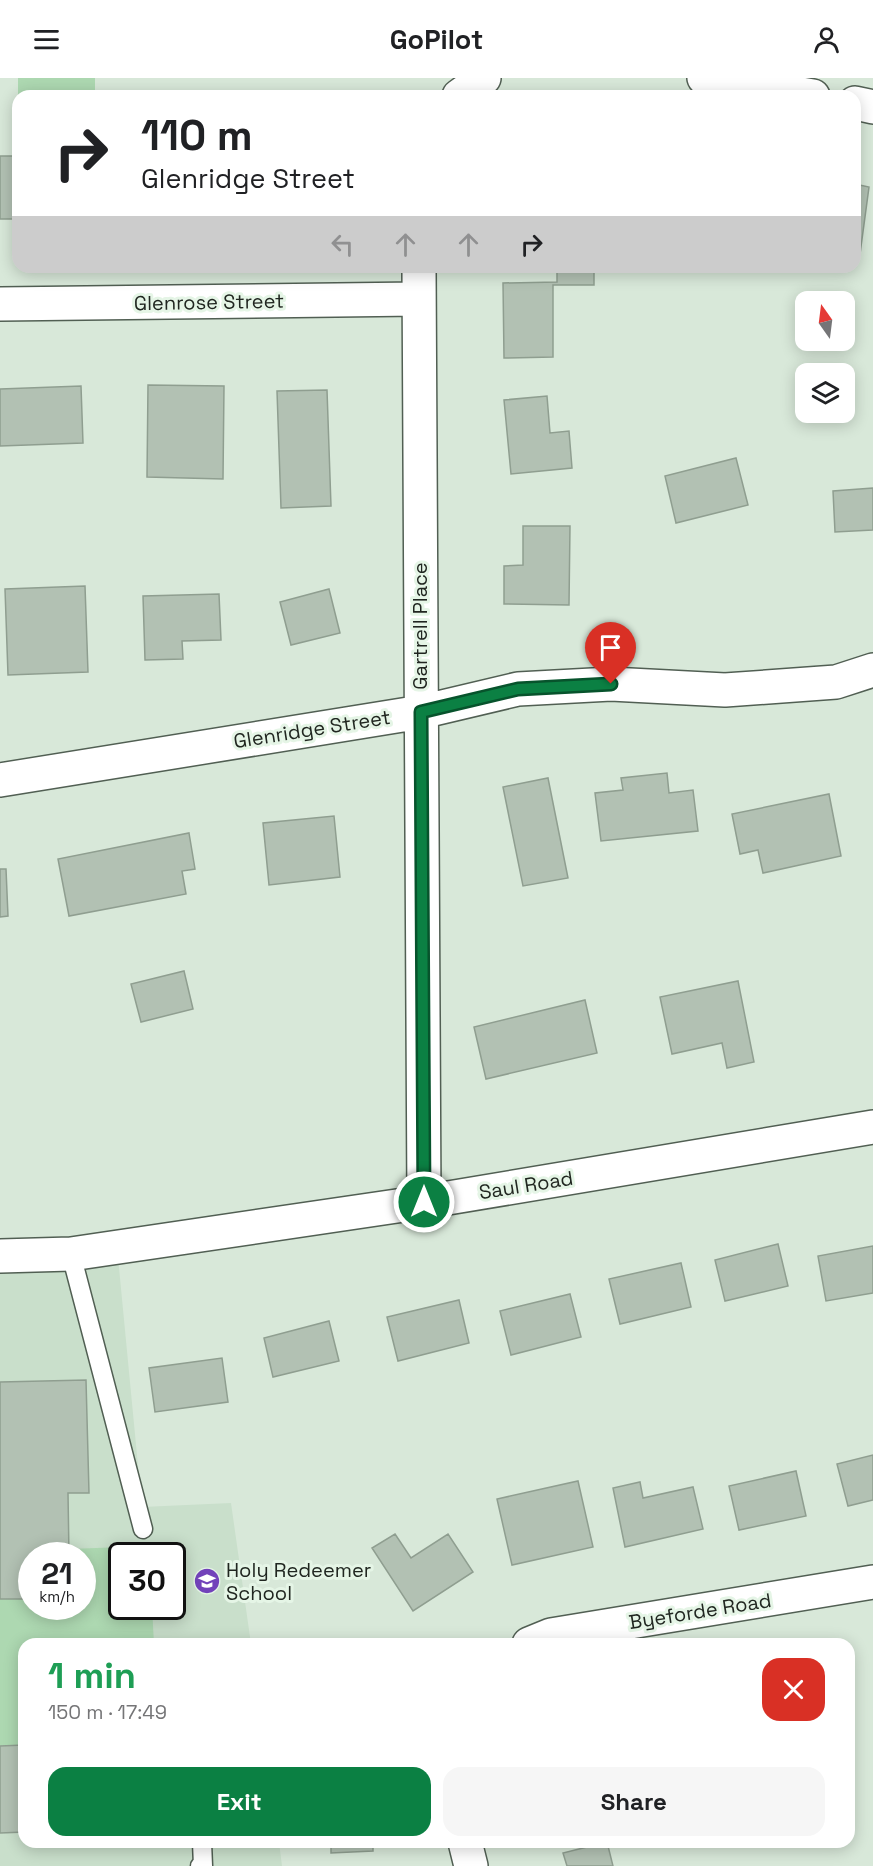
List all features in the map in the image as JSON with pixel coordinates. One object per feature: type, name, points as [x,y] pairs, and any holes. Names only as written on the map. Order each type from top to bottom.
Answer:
[{"type":"street","points":[[467,90],[484,78]]},
{"type":"street","points":[[704,78],[777,90]]},
{"type":"street","name":"Gartrell Place","points":[[419,273],[424,1202]]},
{"type":"street","name":"Glenrose Street","points":[[0,304],[418,299]]},
{"type":"street","name":"Glenridge Street","points":[[0,780],[421,712],[518,689],[611,684],[725,690],[836,682],[873,670]]},
{"type":"street","name":"Saul Road","points":[[0,1256],[71,1254],[424,1202],[873,1127]]},
{"type":"street","name":"Byeforde Road","points":[[544,1638],[873,1582]]},
{"type":"street","points":[[466,1848],[471,1866]]},
{"type":"lane","points":[[71,1254],[143,1529]]},
{"type":"lane","points":[[200,1866],[203,1866],[202,1848]]},
{"type":"shaded area","name":"Holy Redeemer School","points":[[117,1247],[142,1507],[231,1503],[250,1638],[18,1638],[18,1848],[280,1848],[282,1866],[0,1866],[0,1256]]},
{"type":"green space","points":[[18,78],[95,78],[95,90],[18,90]]},
{"type":"green space","points":[[96,1548],[108,1548],[108,1620],[153,1620],[154,1638],[18,1638],[18,1745],[0,1746],[0,1599],[18,1599],[18,1620],[96,1620]]},
{"type":"building","points":[[0,156],[12,156],[12,219],[0,219]]},
{"type":"building","points":[[861,185],[869,187],[861,247]]},
{"type":"building","points":[[557,273],[594,273],[594,285],[553,285],[553,357],[504,358],[503,283],[557,282]]},
{"type":"building","points":[[148,385],[224,386],[223,479],[147,477]]},
{"type":"building","points":[[81,386],[83,443],[0,446],[0,389]]},
{"type":"building","points":[[327,390],[331,506],[281,508],[277,391]]},
{"type":"building","points":[[547,396],[550,433],[569,431],[572,468],[511,474],[504,400]]},
{"type":"building","points":[[736,458],[748,505],[676,523],[665,476]]},
{"type":"building","points":[[873,488],[873,530],[835,532],[833,491]]},
{"type":"building","points":[[523,526],[570,526],[569,605],[504,604],[504,566],[523,565]]},
{"type":"building","points":[[85,586],[88,672],[8,675],[5,589]]},
{"type":"building","points":[[329,589],[340,633],[291,645],[280,602]]},
{"type":"building","points":[[219,594],[221,640],[182,641],[183,659],[145,660],[143,596]]},
{"type":"building","points":[[667,773],[669,793],[693,790],[698,831],[601,841],[595,793],[623,790],[621,778]]},
{"type":"building","points":[[548,778],[568,878],[523,886],[503,787]]},
{"type":"building","points":[[829,794],[841,856],[763,873],[758,850],[740,854],[732,814]]},
{"type":"building","points":[[334,816],[340,877],[269,885],[263,823]]},
{"type":"building","points":[[189,833],[195,869],[182,871],[186,894],[69,916],[58,859]]},
{"type":"building","points":[[0,869],[6,869],[8,916],[0,917]]},
{"type":"building","points":[[184,971],[193,1009],[141,1022],[131,984]]},
{"type":"building","points":[[738,981],[754,1062],[727,1068],[722,1043],[672,1054],[660,997]]},
{"type":"building","points":[[585,1000],[597,1053],[486,1079],[474,1027]]},
{"type":"building","points":[[778,1244],[788,1286],[725,1301],[715,1260]]},
{"type":"building","points":[[873,1246],[873,1293],[826,1301],[818,1256]]},
{"type":"building","points":[[681,1263],[691,1307],[620,1324],[609,1279]]},
{"type":"building","points":[[570,1294],[581,1337],[511,1355],[500,1311]]},
{"type":"building","points":[[459,1300],[469,1343],[398,1361],[387,1317]]},
{"type":"building","points":[[329,1321],[339,1361],[273,1377],[264,1338]]},
{"type":"building","points":[[222,1358],[228,1402],[155,1412],[149,1368]]},
{"type":"building","points":[[86,1380],[89,1493],[68,1493],[69,1542],[18,1542],[18,1599],[0,1599],[0,1382]]},
{"type":"building","points":[[873,1455],[873,1500],[848,1506],[837,1464]]},
{"type":"building","points":[[796,1471],[806,1516],[739,1530],[729,1486]]},
{"type":"building","points":[[578,1481],[593,1547],[512,1565],[497,1499]]},
{"type":"building","points":[[640,1482],[643,1498],[693,1487],[703,1529],[625,1547],[613,1488]]},
{"type":"building","points":[[395,1534],[411,1558],[448,1534],[473,1572],[413,1611],[372,1548]]},
{"type":"building","points":[[18,1745],[18,1832],[0,1833],[0,1746]]},
{"type":"building","points":[[331,1848],[373,1848],[373,1851],[331,1853]]},
{"type":"building","points":[[583,1848],[608,1848],[613,1866],[567,1866],[563,1853]]},
{"type":"place","name":"Holy Redeemer School","points":[[207,1581]]},
{"type":"route","points":[[424,1202],[421,712],[518,689],[611,684]]}]
